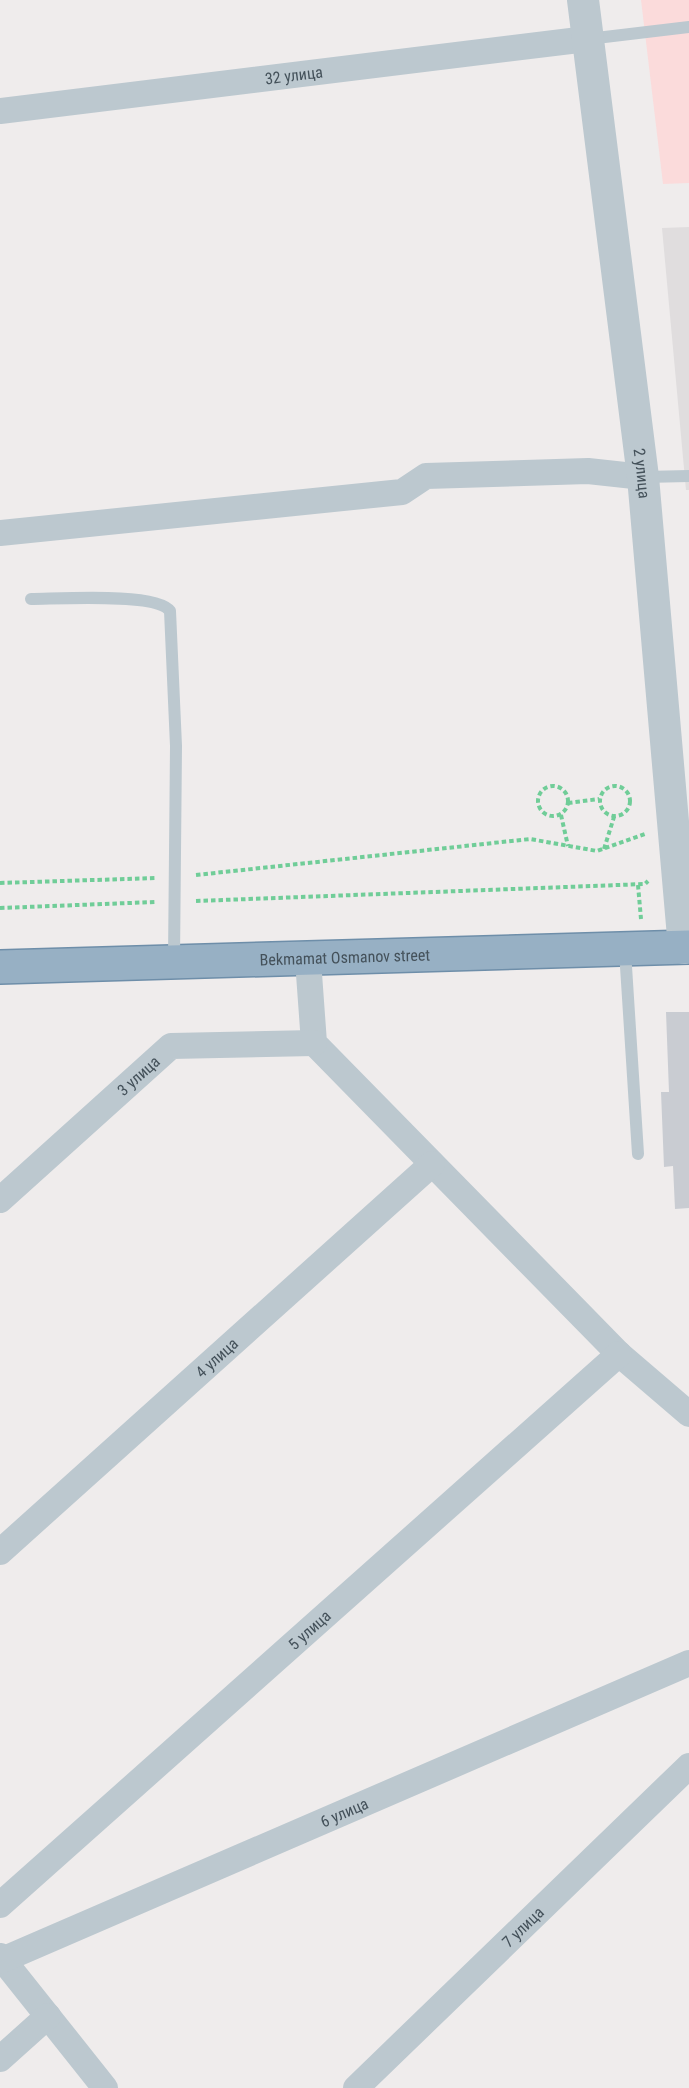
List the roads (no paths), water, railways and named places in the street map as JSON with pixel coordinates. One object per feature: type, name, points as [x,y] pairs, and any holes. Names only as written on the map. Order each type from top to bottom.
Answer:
[{"type":"highway","name":"Bekmamat Osmanov street","points":[[0,967],[174,964],[687,947]]},
{"type":"street","name":"2 улица","points":[[583,0],[643,477],[687,947]]},
{"type":"street","name":"32 улица","points":[[0,111],[587,39]]},
{"type":"street","points":[[0,533],[402,492],[426,476],[588,471],[643,477]]},
{"type":"street","points":[[308,960],[314,1042],[619,1354],[689,1414]]},
{"type":"street","name":"3 улица","points":[[0,1200],[171,1046],[314,1042]]},
{"type":"street","name":"4 улица","points":[[0,1552],[432,1164]]},
{"type":"street","name":"5 улица","points":[[0,1905],[619,1354]]},
{"type":"street","name":"6 улица","points":[[2,1959],[689,1663]]},
{"type":"street","name":"7 улица","points":[[356,2088],[689,1766]]},
{"type":"street","points":[[2,1959],[105,2088]]},
{"type":"street","points":[[0,2059],[48,2016]]},
{"type":"lane","points":[[587,39],[689,27]]},
{"type":"lane","points":[[643,477],[689,476]]},
{"type":"lane","points":[[31,599],[147,600],[166,606],[170,611],[176,746],[174,964]]},
{"type":"lane","points":[[625,950],[638,1154]]}]
